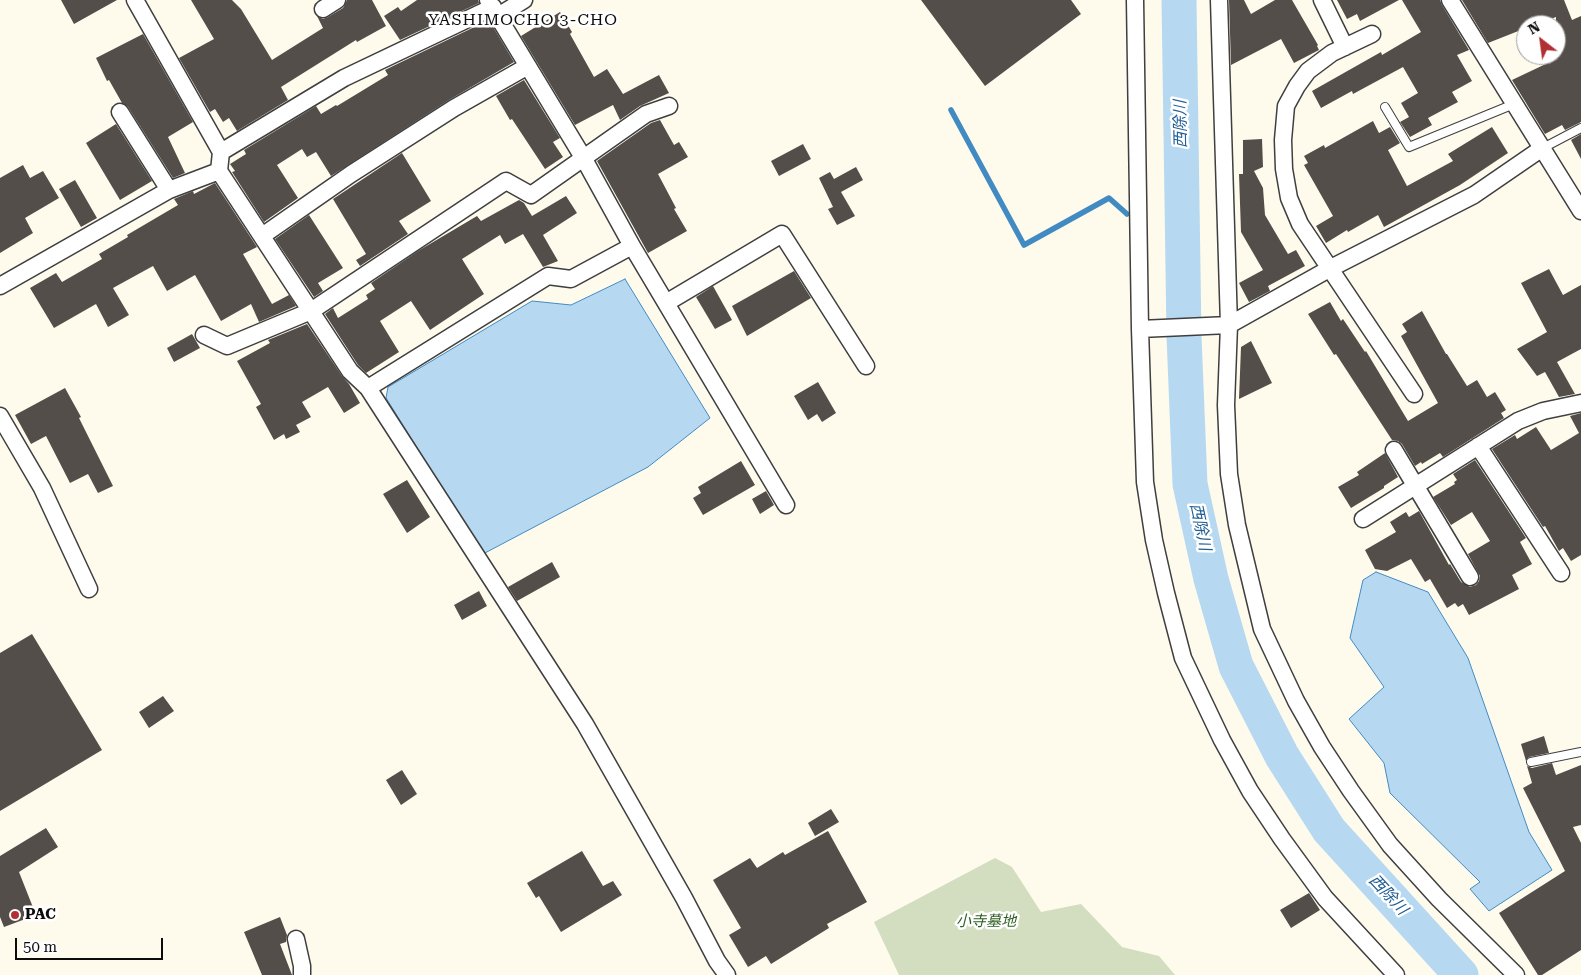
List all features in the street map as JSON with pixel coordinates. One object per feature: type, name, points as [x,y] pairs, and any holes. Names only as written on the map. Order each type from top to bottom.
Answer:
[{"type":"street","points":[[135,0],[221,152],[219,172],[350,372],[368,388],[585,724],[684,898],[716,961],[727,975]]},
{"type":"street","points":[[323,9],[337,0]]},
{"type":"street","points":[[221,152],[344,78],[493,8],[524,0]]},
{"type":"street","points":[[1135,0],[1147,329],[1145,482],[1154,540],[1183,658],[1222,740],[1250,791],[1282,839],[1325,898],[1396,975]]},
{"type":"street","points":[[1219,0],[1224,326],[1229,474],[1236,525],[1262,629],[1296,701],[1322,747],[1390,845],[1439,899],[1516,975]]},
{"type":"street","points":[[1322,0],[1345,47]]},
{"type":"street","points":[[1450,0],[1581,211]]},
{"type":"street","points":[[493,8],[584,159],[632,246],[786,505]]},
{"type":"street","points":[[1372,34],[1332,53],[1308,71],[1297,86],[1286,106],[1283,140],[1284,169],[1289,198],[1300,224],[1414,394]]},
{"type":"street","points":[[262,236],[359,169],[454,108],[528,66]]},
{"type":"street","points":[[204,335],[227,346],[311,311],[506,181],[531,195],[646,114],[669,106]]},
{"type":"street","points":[[120,112],[169,190]]},
{"type":"street","points":[[1147,329],[1224,326],[1329,269],[1474,195],[1541,149]]},
{"type":"street","points":[[0,286],[169,190],[219,172]]},
{"type":"street","points":[[666,303],[782,234],[866,366]]},
{"type":"street","points":[[368,388],[548,276],[571,279],[632,246]]},
{"type":"street","points":[[1364,519],[1518,421],[1543,411],[1581,403]]},
{"type":"street","points":[[0,416],[42,488],[89,589]]},
{"type":"street","points":[[1478,446],[1560,573]]},
{"type":"street","points":[[1394,450],[1470,577]]},
{"type":"street","points":[[296,939],[302,975]]},
{"type":"lane","points":[[1385,107],[1409,147],[1514,104]]},
{"type":"lane","points":[[1541,149],[1581,128]]},
{"type":"lane","points":[[1531,762],[1581,752]]},
{"type":"green space","name":"小寺墓地","points":[[995,858],[1012,867],[1041,912],[1081,904],[1122,947],[1159,956],[1175,975],[899,975],[874,922]]},
{"type":"water","points":[[625,279],[710,418],[648,467],[483,554],[386,398],[388,387],[532,301],[571,305]]},
{"type":"water","points":[[1376,572],[1428,592],[1468,658],[1529,832],[1552,870],[1489,911],[1470,889],[1480,882],[1390,793],[1384,763],[1349,719],[1384,687],[1350,638],[1363,580]]},
{"type":"building","points":[[61,0],[117,0],[74,24]]},
{"type":"building","points":[[191,0],[232,0],[241,9],[272,60],[323,28],[317,16],[323,19],[328,17],[343,8],[347,0],[372,0],[386,26],[357,42],[356,40],[281,87],[288,100],[237,131],[229,118],[223,122],[215,109],[210,112],[179,58],[214,39]]},
{"type":"building","points":[[417,0],[478,0],[479,3],[400,40],[384,16],[398,7],[401,11]]},
{"type":"building","points":[[921,0],[1071,0],[1081,14],[985,86]]},
{"type":"building","points":[[1229,0],[1244,0],[1251,14],[1275,0],[1292,0],[1319,50],[1294,63],[1281,39],[1231,65]]},
{"type":"building","points":[[1337,0],[1399,0],[1360,21],[1357,14],[1347,19]]},
{"type":"building","points":[[1402,0],[1440,0],[1469,50],[1457,55],[1472,81],[1452,92],[1458,102],[1428,118],[1432,125],[1410,137],[1400,122],[1409,117],[1401,103],[1418,93],[1403,67],[1353,94],[1352,91],[1321,108],[1312,91],[1381,52],[1382,55],[1421,32]]},
{"type":"building","points":[[1462,0],[1564,0],[1572,20],[1581,16],[1581,122],[1565,130],[1562,125],[1545,134],[1512,80],[1544,65],[1566,65],[1566,15],[1516,15],[1516,32],[1488,43]]},
{"type":"building","points":[[560,12],[594,77],[607,69],[623,94],[659,75],[669,93],[640,106],[620,120],[613,105],[575,125],[521,36]]},
{"type":"building","points":[[489,20],[514,62],[449,100],[331,176],[316,152],[307,157],[302,149],[277,165],[298,198],[264,222],[232,172],[235,171],[230,164],[246,154],[244,150],[316,106],[321,114],[388,75],[385,70]]},
{"type":"building","points":[[143,34],[193,122],[168,137],[185,173],[173,178],[128,107],[122,103],[109,80],[107,81],[96,58]]},
{"type":"building","points":[[524,80],[560,138],[553,142],[563,157],[545,169],[512,119],[510,120],[496,96]]},
{"type":"building","points":[[660,120],[674,145],[679,142],[688,157],[658,174],[676,208],[674,209],[687,231],[648,253],[597,161],[651,123]]},
{"type":"building","points":[[1373,121],[1379,133],[1390,127],[1400,143],[1388,150],[1407,186],[1453,161],[1448,154],[1492,127],[1508,153],[1460,185],[1384,227],[1378,215],[1326,243],[1316,226],[1333,216],[1304,165],[1308,163],[1304,156],[1324,145],[1325,148]]},
{"type":"building","points":[[116,124],[152,181],[120,200],[86,143]]},
{"type":"building","points":[[1581,134],[1581,159],[1571,140]]},
{"type":"building","points":[[1262,139],[1263,167],[1254,171],[1263,188],[1265,215],[1288,254],[1296,250],[1305,266],[1268,286],[1270,291],[1249,302],[1239,283],[1263,270],[1241,232],[1239,174],[1243,174],[1243,140]]},
{"type":"building","points":[[803,144],[811,159],[779,176],[771,161]]},
{"type":"building","points":[[402,153],[431,201],[399,221],[408,234],[360,266],[356,260],[366,254],[333,199]]},
{"type":"building","points":[[23,165],[30,178],[43,171],[59,198],[25,218],[33,233],[0,253],[0,178]]},
{"type":"building","points":[[856,167],[863,180],[841,192],[855,216],[837,225],[828,209],[833,207],[819,178],[830,172],[834,179]]},
{"type":"building","points":[[75,180],[97,218],[81,227],[59,189]]},
{"type":"building","points":[[215,183],[257,247],[243,254],[272,304],[289,295],[296,306],[259,322],[251,304],[221,321],[195,275],[167,291],[153,266],[113,288],[129,315],[108,327],[96,304],[54,328],[30,288],[56,273],[62,282],[102,259],[99,254],[128,237],[127,235],[178,205],[174,199],[193,191],[194,194]]},
{"type":"building","points":[[566,196],[577,213],[543,235],[558,261],[543,267],[523,234],[505,244],[500,235],[462,259],[484,294],[430,330],[411,301],[380,321],[399,352],[366,373],[358,365],[325,314],[333,308],[338,318],[368,299],[366,295],[375,289],[371,283],[418,251],[477,216],[481,221],[519,200],[524,203],[532,216]]},
{"type":"building","points":[[309,215],[343,268],[318,283],[323,291],[314,297],[275,239]]},
{"type":"building","points":[[1549,269],[1563,295],[1581,285],[1581,349],[1557,362],[1575,394],[1559,397],[1545,372],[1537,376],[1517,349],[1547,332],[1521,283]]},
{"type":"building","points":[[794,271],[811,298],[747,336],[732,306]]},
{"type":"building","points":[[713,286],[732,320],[715,329],[696,297]]},
{"type":"building","points":[[1330,302],[1341,321],[1343,319],[1366,351],[1408,421],[1438,403],[1401,336],[1407,332],[1402,324],[1422,311],[1446,354],[1467,386],[1477,380],[1487,397],[1495,392],[1506,410],[1501,413],[1504,418],[1443,457],[1440,453],[1415,466],[1402,444],[1392,440],[1308,314]]},
{"type":"building","points":[[307,324],[360,403],[344,413],[328,387],[302,402],[311,417],[296,425],[300,432],[286,439],[284,434],[274,440],[256,407],[261,404],[237,361],[270,343],[268,340]]},
{"type":"building","points":[[192,334],[200,348],[174,362],[167,348]]},
{"type":"building","points":[[1251,341],[1272,383],[1239,399],[1241,347]]},
{"type":"building","points":[[818,382],[836,413],[822,422],[817,414],[808,420],[794,396]]},
{"type":"building","points":[[65,388],[81,417],[79,418],[113,486],[98,493],[88,474],[70,483],[46,436],[31,444],[15,415]]},
{"type":"building","points":[[1581,413],[1581,555],[1571,561],[1563,548],[1559,551],[1545,526],[1543,527],[1492,449],[1515,435],[1517,439],[1536,427],[1551,450],[1579,433],[1570,416]]},
{"type":"building","points":[[1385,453],[1398,477],[1351,508],[1338,487],[1359,475],[1357,472]]},
{"type":"building","points":[[1475,460],[1526,538],[1520,542],[1532,564],[1512,575],[1519,589],[1469,615],[1463,604],[1458,607],[1455,603],[1447,608],[1430,579],[1425,582],[1411,559],[1387,571],[1375,569],[1365,550],[1396,532],[1390,522],[1406,512],[1409,517],[1419,511],[1449,565],[1461,582],[1470,587],[1476,585],[1480,576],[1468,554],[1490,541],[1472,512],[1451,525],[1433,497],[1455,484],[1454,482],[1457,480],[1453,474]]},
{"type":"building","points":[[741,461],[755,485],[703,515],[693,498],[701,493],[698,487]]},
{"type":"building","points":[[407,480],[430,517],[407,533],[383,494]]},
{"type":"building","points":[[766,491],[774,505],[760,514],[752,499]]},
{"type":"building","points":[[552,562],[560,577],[517,601],[508,587]]},
{"type":"building","points":[[479,591],[487,606],[462,620],[454,605]]},
{"type":"building","points":[[32,634],[102,750],[0,811],[0,653]]},
{"type":"building","points":[[163,696],[174,711],[149,728],[139,712]]},
{"type":"building","points":[[1544,736],[1549,753],[1529,757],[1526,761],[1521,744]]},
{"type":"building","points":[[1552,763],[1556,775],[1581,765],[1581,825],[1573,827],[1581,843],[1581,950],[1542,975],[1538,975],[1499,913],[1565,871],[1523,788],[1532,783],[1527,766],[1532,768]]},
{"type":"building","points":[[402,770],[417,794],[401,805],[386,780]]},
{"type":"building","points":[[831,809],[839,822],[815,836],[808,823]]},
{"type":"building","points":[[46,828],[58,847],[19,872],[36,915],[4,927],[0,917],[0,856]]},
{"type":"building","points":[[828,831],[867,902],[827,924],[829,928],[771,964],[766,956],[748,967],[729,935],[741,928],[713,880],[750,858],[757,868],[783,852],[785,855]]},
{"type":"building","points":[[582,851],[603,886],[613,881],[622,895],[561,932],[539,896],[536,898],[527,883]]},
{"type":"building","points":[[1309,893],[1320,910],[1291,928],[1280,910]]},
{"type":"building","points":[[280,917],[287,935],[286,942],[280,944],[292,975],[262,975],[244,932]]},
{"type":"waterway","name":"西除川","points":[[1179,0],[1184,336],[1190,484],[1211,579],[1236,666],[1282,756],[1329,830],[1461,975]]},
{"type":"waterway","points":[[951,110],[1024,245],[1109,198],[1127,214]]},
{"type":"place","name":"PAC","points":[[15,915]]},
{"type":"district","name":"YASHIMOCHO 3-CHO","points":[[523,20]]}]
